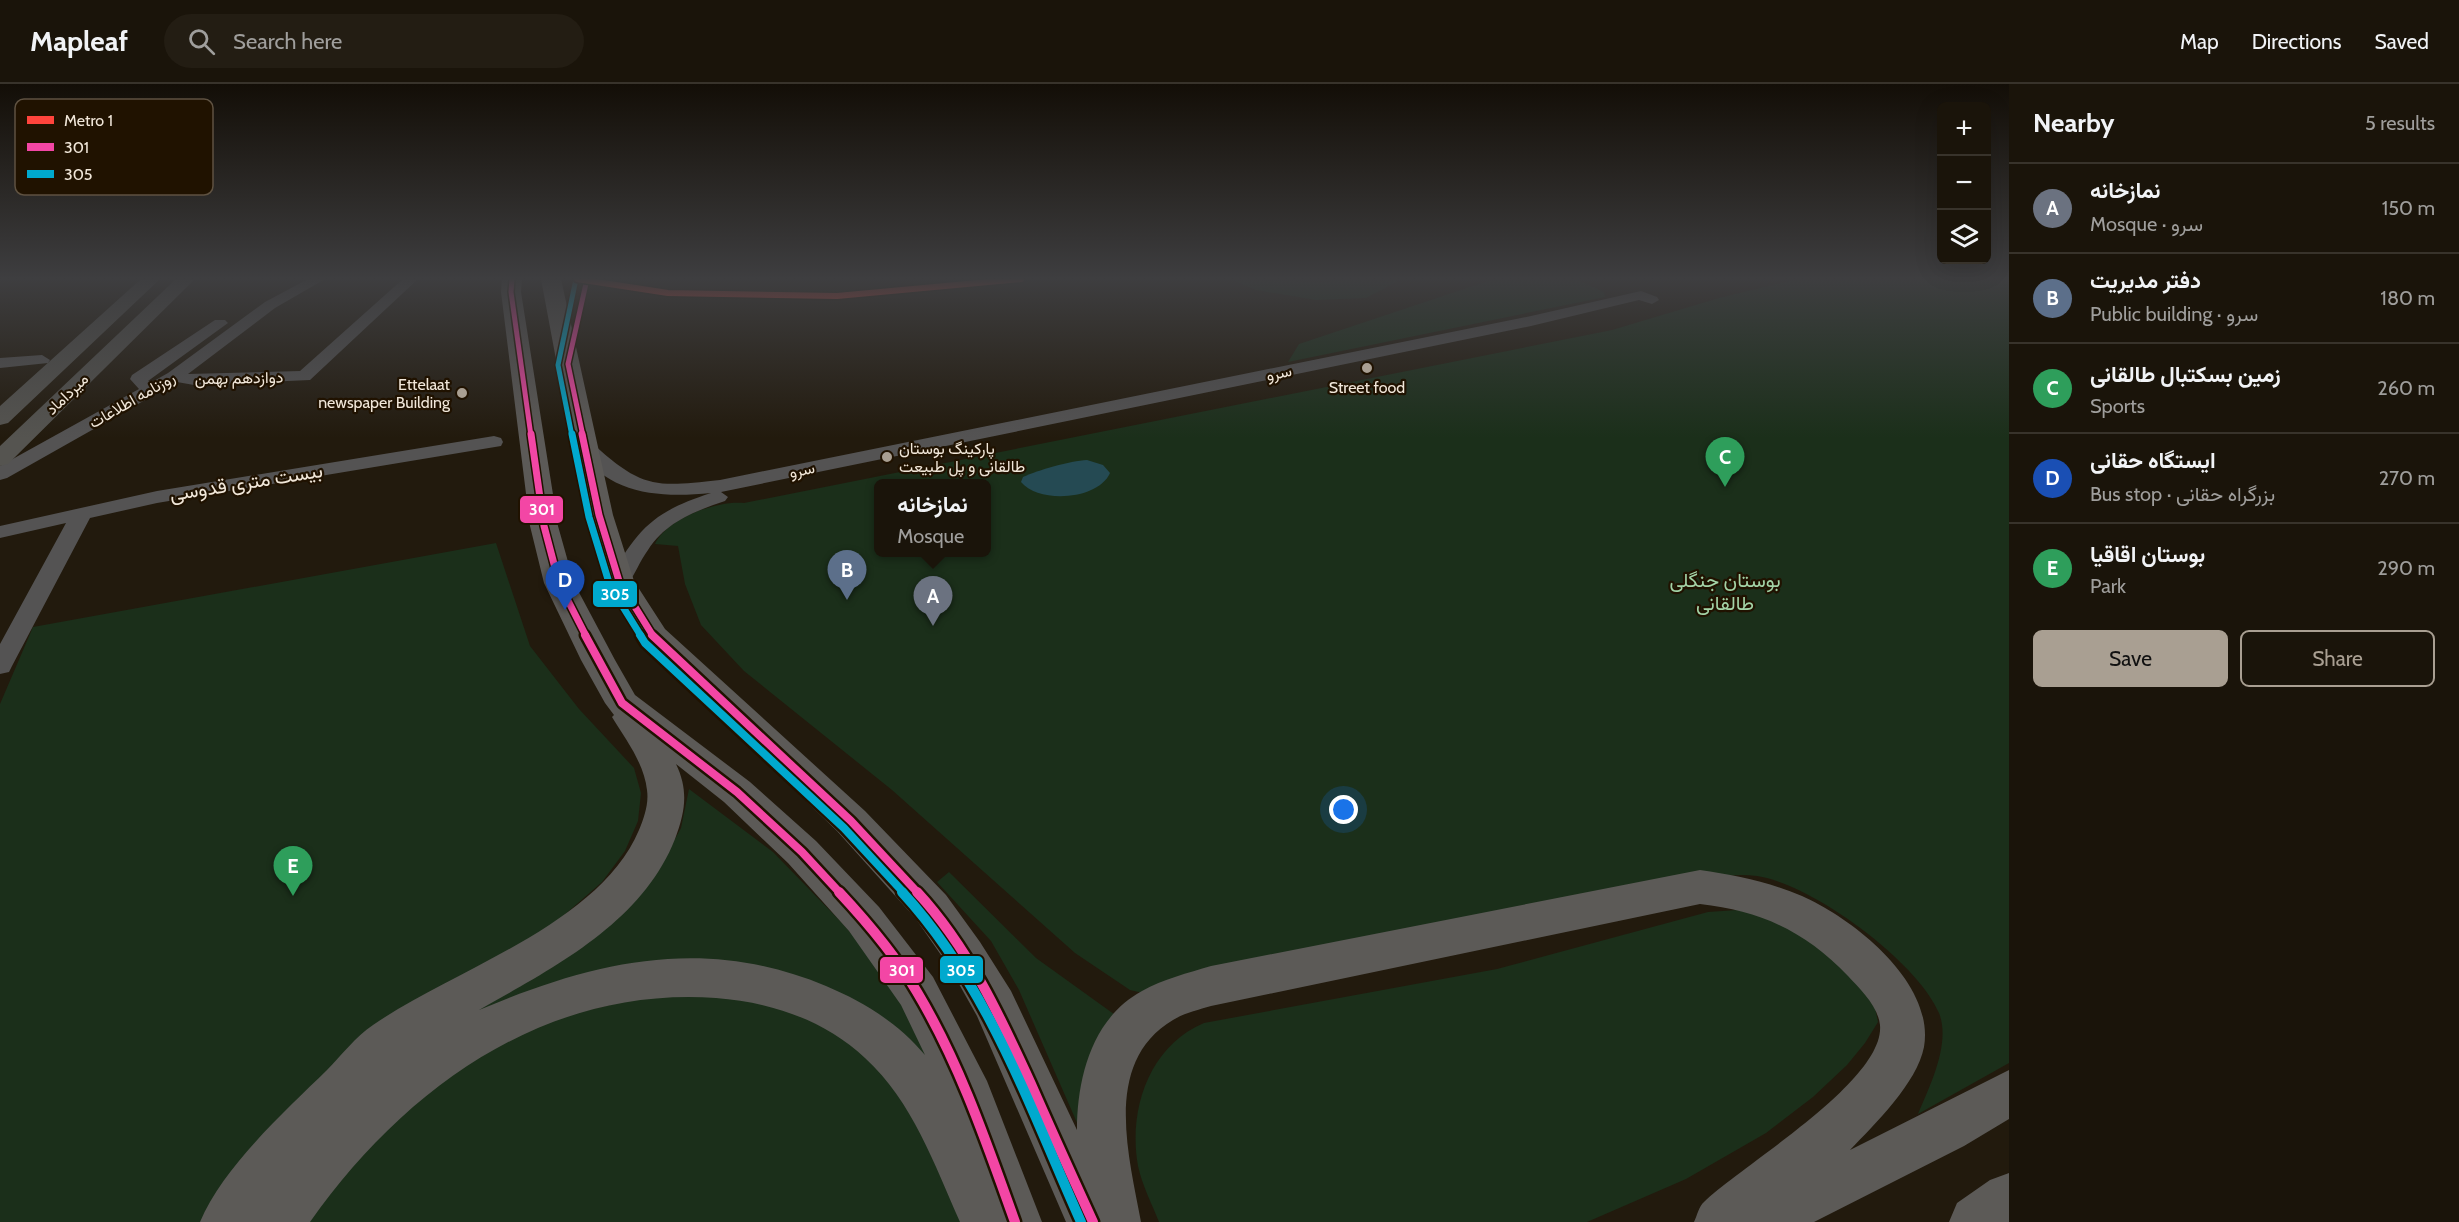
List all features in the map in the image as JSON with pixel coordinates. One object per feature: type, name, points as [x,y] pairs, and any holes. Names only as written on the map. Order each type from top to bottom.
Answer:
[{"type":"highway","points":[[227,1222],[258,1178],[388,1041],[557,940],[597,912],[631,879],[649,856],[660,831],[665,809],[666,787],[658,764],[622,703],[560,583],[544,526],[517,332]]},
{"type":"highway","points":[[562,332],[599,515],[620,581],[653,636],[851,821],[931,907],[995,1005],[1093,1222]]},
{"type":"highway","points":[[622,703],[737,792],[802,852],[864,919],[917,991],[970,1097],[1015,1222]]},
{"type":"highway","points":[[1114,1222],[1102,1145],[1103,1077],[1130,1027],[1152,1008],[1211,986],[1700,887],[1731,890],[1760,897],[1793,911],[1824,930],[1854,952],[1880,978],[1903,1027],[1899,1051],[1882,1081],[1832,1135],[1721,1222]]},
{"type":"highway","points":[[278,1222],[340,1143],[384,1099],[452,1051],[492,1027],[536,1007],[569,996],[647,979],[688,976],[736,979],[796,993],[824,1005],[880,1042],[905,1067],[926,1099],[947,1137],[987,1222]]},
{"type":"highway","points":[[1758,1222],[1946,1129],[2009,1093]]},
{"type":"highway","points":[[1976,1222],[2009,1199]]},
{"type":"main road","points":[[3,408],[40,363],[75,332]]},
{"type":"main road","points":[[3,408],[90,332]]},
{"type":"main road","points":[[0,435],[110,332]]},
{"type":"main road","name":"میرداماد","points":[[0,459],[131,332]]},
{"type":"street","points":[[156,388],[142,385],[138,379],[205,332]]},
{"type":"street","name":"روزنامه اطلاعات","points":[[0,474],[156,388],[234,332]]},
{"type":"street","name":"دوازدهم بهمن","points":[[174,377],[194,380],[304,376],[352,332]]},
{"type":"street","name":"سرو","points":[[586,448],[620,477],[644,488],[680,490],[720,486],[1480,332]]},
{"type":"street","name":"سرو","points":[[620,581],[641,542],[658,524],[683,507],[724,495],[1522,332]]},
{"type":"street","points":[[0,363],[40,363]]},
{"type":"street","name":"بیست متری قدوسی","points":[[0,532],[158,496],[494,442]]},
{"type":"street","points":[[0,666],[81,515]]},
{"type":"green space","points":[[1335,332],[1434,332],[1288,362],[1299,344]]},
{"type":"green space","name":"بوستان جنگلی طالقانی","points":[[1601,332],[2009,332],[2009,1063],[1918,1114],[1938,1064],[1942,1038],[1939,1013],[1927,993],[1909,971],[1886,949],[1833,909],[1806,893],[1780,882],[1750,875],[1698,878],[1143,993],[1130,990],[1075,953],[892,790],[744,671],[701,625],[685,584],[678,546],[655,544],[670,526],[694,513],[721,504],[744,503]]},
{"type":"green space","points":[[496,543],[530,646],[579,709],[634,768],[641,793],[638,821],[625,851],[602,882],[204,1222],[0,1222],[0,704],[33,627]]},
{"type":"green space","points":[[689,789],[773,852],[843,924],[884,971],[937,1065],[827,996],[568,987],[244,1222],[357,1097],[658,870],[681,828]]},
{"type":"green space","points":[[949,872],[1036,958],[1118,1017],[1092,1157],[1019,990],[991,941],[937,882]]},
{"type":"green space","points":[[1737,910],[1759,912],[1821,940],[1874,1003],[1878,1022],[1847,1065],[1813,1097],[1766,1133],[1686,1179],[1587,1222],[1159,1222],[1138,1166],[1136,1123],[1140,1102],[1156,1064],[1169,1047],[1185,1033],[1204,1023],[1497,969],[1708,912]]},
{"type":"green space","points":[[696,985],[815,1012],[893,1073],[971,1222],[296,1222],[371,1131],[520,1026]]},
{"type":"water","points":[[1087,460],[1103,465],[1110,473],[1094,489],[1081,494],[1054,496],[1041,494],[1021,482],[1023,477],[1037,472]]},
{"type":"transit line","name":"301","points":[[517,332],[544,526],[559,583],[622,703],[737,792],[802,852],[864,919],[917,991],[970,1097],[1015,1222]]},
{"type":"transit line","name":"305","points":[[565,332],[558,365],[589,517],[610,586],[645,643],[844,828],[923,914],[956,961],[986,1010],[1081,1222]]},
{"type":"transit line","name":"301","points":[[575,332],[568,364],[599,515],[619,581],[653,636],[851,821],[931,907],[965,955],[995,1005],[1093,1222]]},
{"type":"place","name":"Street food","points":[[1367,368]]},
{"type":"place","name":"Ettelaat newspaper Building","points":[[462,393]]},
{"type":"place","name":"پارکینگ بوستان طالقانی و پل طبیعت","points":[[887,457]]},
{"type":"place","name":"زمین بسکتبال طالقانی","points":[[1725,487]]},
{"type":"place","name":"دفتر مدیریت","points":[[847,600]]},
{"type":"place","name":"ایستگاه حقانی","points":[[565,610]]},
{"type":"place","name":"نمازخانه","points":[[933,626]]},
{"type":"place","name":"بوستان اقاقیا","points":[[293,896]]}]
